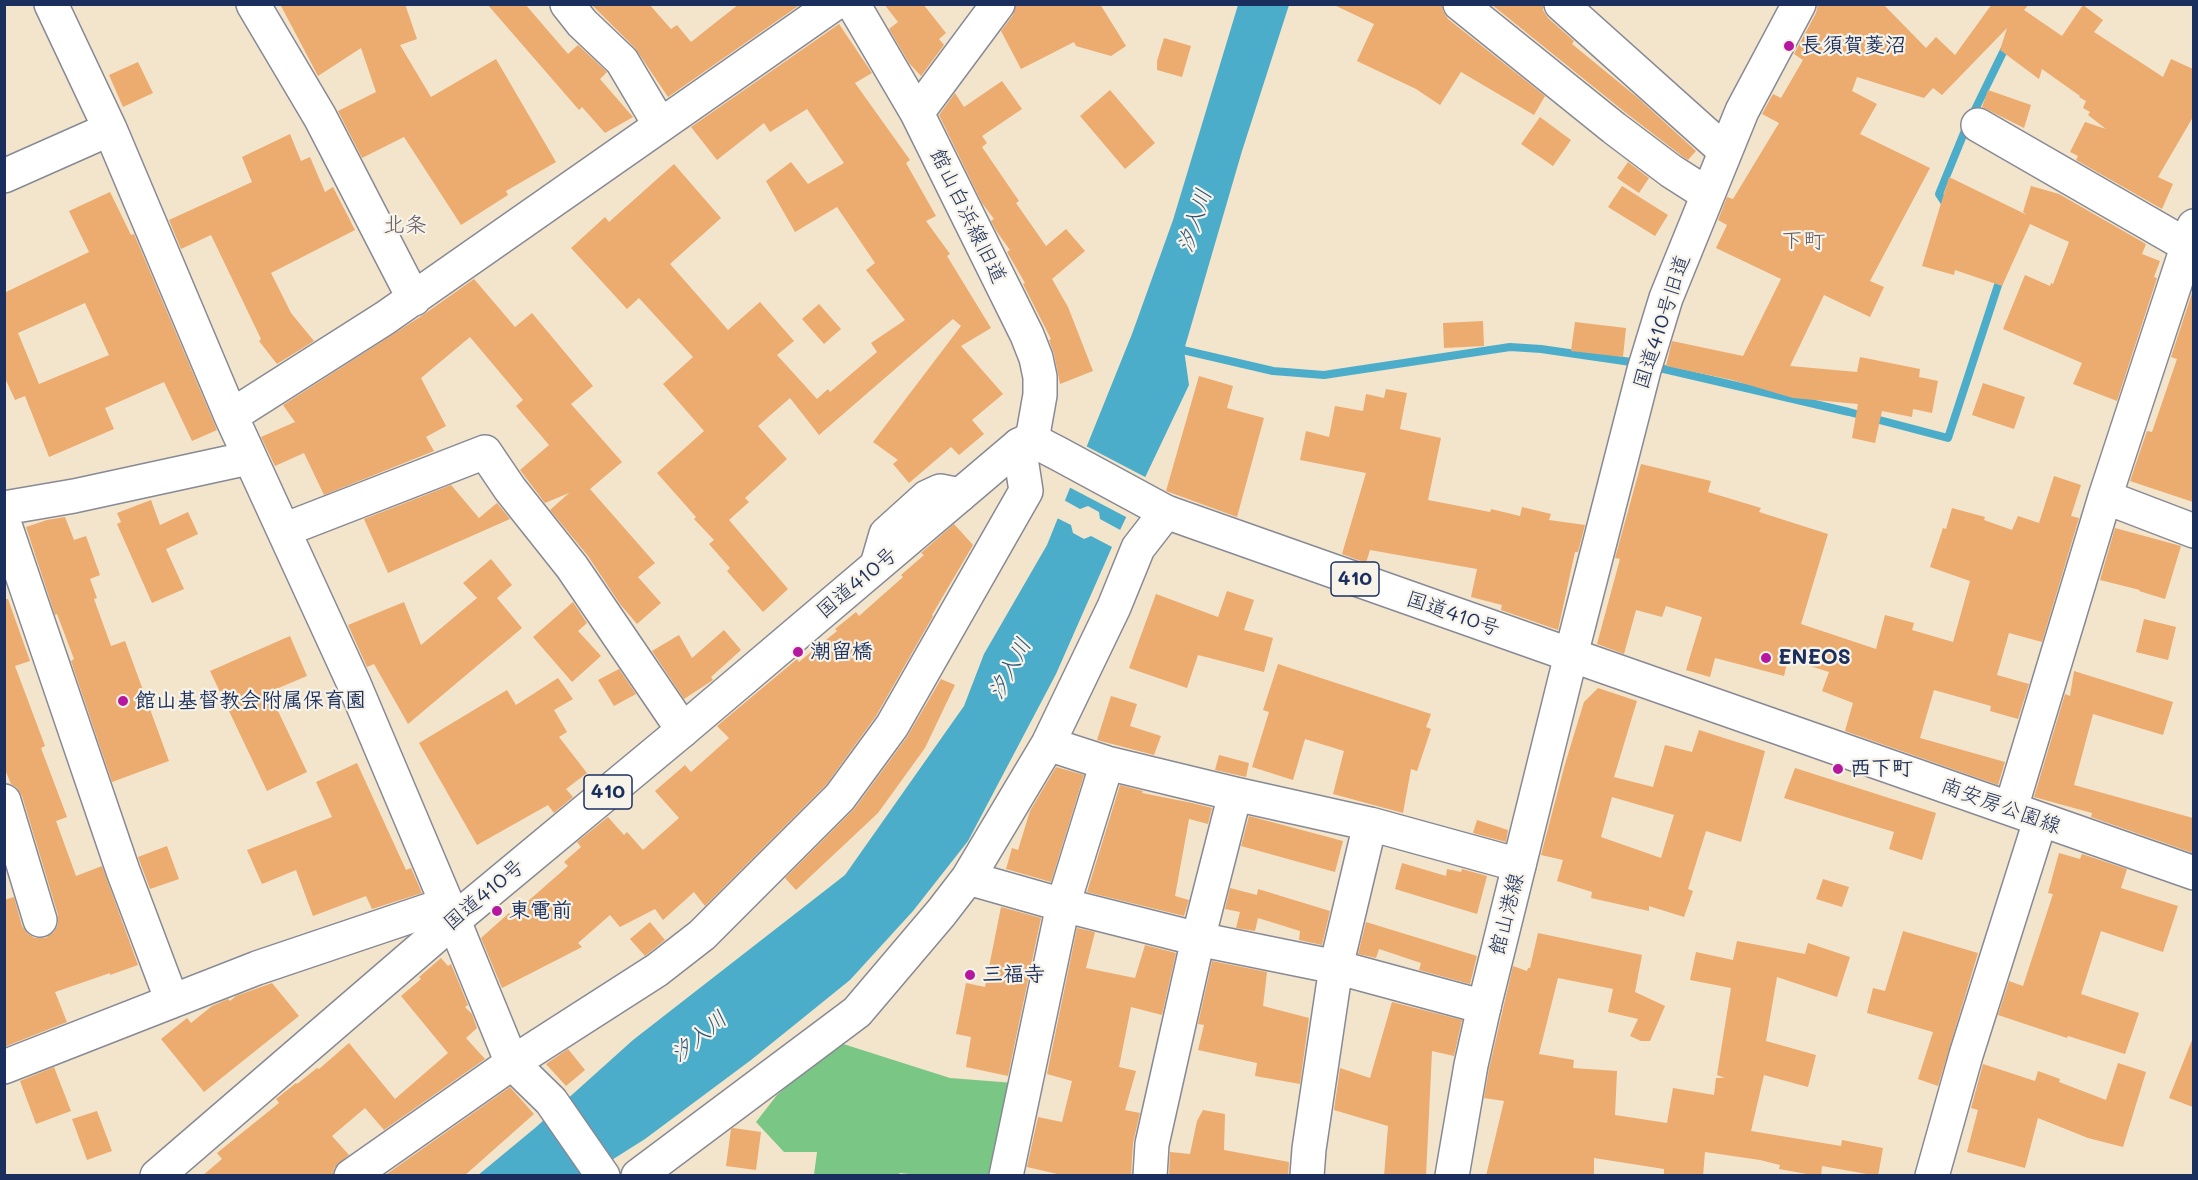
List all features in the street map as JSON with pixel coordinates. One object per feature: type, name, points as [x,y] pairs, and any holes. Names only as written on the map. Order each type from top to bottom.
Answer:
[{"type":"main road","points":[[51,4],[110,129],[249,458],[354,684],[512,1063],[551,1101],[603,1175]]},
{"type":"main road","points":[[253,4],[320,117],[414,299]]},
{"type":"main road","points":[[567,4],[582,23],[622,61],[660,125]]},
{"type":"main road","points":[[231,416],[414,299],[834,4]]},
{"type":"main road","name":"館山白浜線旧道","points":[[351,1176],[512,1063],[657,970],[702,935],[840,797],[892,726],[1026,491],[1025,442],[1040,395],[1040,377],[1036,358],[1027,335],[917,113],[853,4]]},
{"type":"main road","points":[[917,113],[998,4]]},
{"type":"main road","points":[[1460,4],[1614,129],[1707,195]]},
{"type":"main road","points":[[1561,4],[1725,151]]},
{"type":"main road","name":"国道410号旧道","points":[[1571,655],[1645,364],[1666,298],[1742,111],[1799,4]]},
{"type":"main road","points":[[1978,125],[2191,236],[2105,497],[2011,808]]},
{"type":"main road","points":[[4,176],[110,129]]},
{"type":"main road","name":"国道410号","points":[[158,1176],[450,912],[683,730],[1025,442],[1068,459],[1153,506],[1571,655]]},
{"type":"main road","points":[[284,530],[485,452],[510,489],[572,567],[683,730]]},
{"type":"main road","points":[[4,508],[74,496],[249,458]]},
{"type":"main road","points":[[2105,497],[2193,531]]},
{"type":"main road","points":[[638,1176],[857,1012],[968,878],[1048,744],[1114,607],[1153,506]]},
{"type":"main road","points":[[4,522],[123,871],[172,1001]]},
{"type":"main road","name":"南安房公園線","points":[[1571,655],[2193,873]]},
{"type":"main road","name":"館山港線","points":[[1452,1176],[1471,1065],[1484,1007],[1571,655]]},
{"type":"main road","points":[[1048,744],[1107,762],[1370,824],[1519,865]]},
{"type":"main road","points":[[1006,1176],[1063,905],[1107,762]]},
{"type":"main road","points":[[1150,1176],[1152,1144],[1198,939],[1235,794]]},
{"type":"main road","points":[[4,801],[40,920]]},
{"type":"main road","points":[[1932,1176],[1966,1055],[2040,820]]},
{"type":"main road","points":[[1307,1176],[1336,967],[1370,824]]},
{"type":"main road","points":[[968,878],[1198,939],[1336,967],[1484,1007]]},
{"type":"main road","points":[[4,1067],[257,968],[450,912]]},
{"type":"green space","points":[[837,1042],[950,1078],[1014,1083],[997,1175],[909,1176],[909,1174],[900,1173],[896,1176],[814,1175],[817,1152],[784,1152],[756,1122],[777,1095]]},
{"type":"water","name":"汐入川","points":[[1238,5],[1289,5],[1242,151],[1184,350],[1189,385],[1112,547],[1056,674],[968,841],[913,911],[850,980],[751,1060],[645,1139],[588,1175],[477,1176],[535,1128],[633,1040],[845,875],[964,706],[984,654],[1047,545],[1132,334],[1173,220]]},
{"type":"pier","points":[[1084,445],[1147,478],[1128,518],[1067,486]]},
{"type":"pier","points":[[1062,499],[1080,509],[1088,506],[1099,512],[1100,519],[1122,531],[1114,548],[1091,536],[1084,539],[1073,533],[1071,525],[1055,517]]},
{"type":"building","points":[[280,4],[405,4],[417,39],[400,45],[431,97],[496,59],[556,162],[506,191],[508,195],[461,225],[404,137],[362,158],[338,111],[376,92],[361,48],[318,76]]},
{"type":"building","points":[[487,4],[525,4],[568,54],[578,45],[607,72],[600,79],[633,117],[605,133],[582,107],[579,110]]},
{"type":"building","points":[[591,4],[649,4],[671,29],[677,25],[691,42],[739,4],[801,4],[668,97],[635,48]]},
{"type":"building","points":[[884,4],[923,4],[946,33],[939,39],[944,45],[921,76],[909,63],[889,29],[898,22]]},
{"type":"building","points":[[1016,4],[1100,4],[1126,46],[1111,56],[1076,46],[1074,42],[1021,69],[1001,31],[1013,15]]},
{"type":"building","points":[[1332,4],[1442,4],[1448,19],[1545,96],[1534,115],[1461,72],[1440,105],[1416,89],[1357,61],[1374,24]]},
{"type":"building","points":[[1491,4],[1543,4],[1543,10],[1548,18],[1574,41],[1572,44],[1638,98],[1696,151],[1688,160],[1682,156]]},
{"type":"building","points":[[1818,4],[1883,4],[1926,48],[1936,37],[1955,55],[1992,4],[2029,4],[2024,10],[2062,36],[2083,5],[2103,20],[2094,32],[2163,77],[2171,59],[2193,69],[2193,117],[2158,177],[2173,184],[2162,209],[2076,160],[2078,156],[2070,152],[2085,122],[2106,129],[2088,115],[2090,112],[2083,108],[2086,101],[2080,96],[2042,69],[2039,79],[2000,50],[2007,28],[1942,95],[1933,88],[1924,98],[1857,77],[1852,91],[1877,104],[1860,134],[1930,168],[1870,281],[1884,287],[1870,317],[1824,295],[1790,366],[1857,372],[1860,357],[1920,369],[1919,377],[1938,381],[1932,413],[1913,409],[1912,417],[1882,411],[1875,443],[1852,438],[1858,404],[1793,398],[1732,380],[1666,366],[1672,341],[1743,356],[1781,279],[1716,248],[1727,225],[1718,220],[1727,197],[1733,199],[1779,123],[1762,114],[1773,94],[1781,98],[1803,60],[1794,54],[1816,13]]},
{"type":"building","points":[[839,24],[872,73],[855,83],[910,160],[906,163],[936,216],[926,221],[950,254],[947,256],[991,328],[961,346],[1003,394],[972,420],[984,434],[959,455],[951,447],[909,483],[893,464],[898,460],[873,442],[961,326],[953,319],[819,435],[790,398],[758,426],[787,459],[745,498],[749,502],[729,520],[788,589],[763,612],[727,571],[730,568],[709,544],[714,540],[657,473],[704,431],[663,384],[693,357],[639,298],[627,309],[571,248],[605,217],[609,222],[674,164],[721,218],[670,264],[728,330],[760,302],[794,341],[777,355],[817,399],[828,389],[830,392],[877,352],[871,343],[905,320],[866,270],[875,263],[837,207],[795,232],[766,181],[791,162],[808,184],[844,163],[807,109],[770,132],[764,123],[717,160],[691,127]]},
{"type":"building","points":[[1164,38],[1191,46],[1182,77],[1157,70],[1157,61]]},
{"type":"building","points":[[138,62],[153,93],[123,107],[109,75]]},
{"type":"building","points":[[1002,81],[1022,109],[982,136],[987,143],[982,147],[1019,201],[1016,203],[1046,246],[1066,229],[1085,251],[1052,279],[1068,307],[1093,371],[1060,384],[1049,340],[1051,339],[1023,284],[1025,283],[1007,252],[1010,250],[991,221],[994,219],[982,203],[939,115],[955,93],[964,107]]},
{"type":"building","points":[[1110,90],[1155,143],[1125,169],[1080,116]]},
{"type":"building","points":[[1988,90],[2031,105],[2024,128],[1982,107]]},
{"type":"building","points":[[1540,117],[1571,140],[1553,166],[1521,144]]},
{"type":"building","points":[[290,134],[301,161],[310,157],[325,192],[333,187],[355,230],[271,273],[291,313],[314,341],[277,364],[259,341],[261,339],[211,235],[181,249],[169,220],[252,182],[242,157]]},
{"type":"building","points":[[1628,162],[1649,178],[1639,193],[1617,178]]},
{"type":"building","points":[[1949,177],[2027,215],[2023,212],[2031,186],[2059,194],[2146,244],[2142,254],[2160,261],[2154,277],[2157,278],[2117,401],[2073,384],[2082,363],[2003,329],[2025,275],[2050,286],[2051,283],[2053,284],[2069,242],[2030,224],[2002,286],[1955,270],[1954,275],[1922,266]]},
{"type":"building","points":[[1622,186],[1668,215],[1655,236],[1608,207]]},
{"type":"building","points":[[110,192],[131,235],[134,234],[217,430],[192,441],[164,382],[105,408],[114,429],[49,457],[25,396],[15,400],[4,376],[4,293],[89,252],[69,211]],"holes":[[[85,303],[109,355],[39,384],[18,333]]]},
{"type":"building","points":[[474,279],[515,327],[532,313],[593,386],[571,404],[622,462],[590,489],[655,563],[638,577],[661,603],[637,624],[620,604],[588,556],[550,510],[569,493],[545,503],[520,470],[549,445],[516,406],[523,400],[470,337],[421,378],[446,426],[426,437],[434,451],[324,495],[304,453],[275,466],[261,437],[295,422],[283,405],[423,315]]},
{"type":"building","points":[[2193,290],[2193,502],[2130,481],[2147,431],[2152,432],[2177,359],[2171,357]]},
{"type":"building","points":[[819,304],[841,329],[824,344],[802,319]]},
{"type":"building","points":[[1483,321],[1484,346],[1444,348],[1443,323]]},
{"type":"building","points":[[1575,322],[1626,328],[1623,357],[1571,351]]},
{"type":"building","points":[[1199,376],[1233,386],[1227,408],[1264,418],[1237,517],[1166,491]]},
{"type":"building","points":[[1983,383],[2025,397],[2014,429],[1972,415]]},
{"type":"building","points":[[1386,389],[1407,393],[1400,429],[1441,438],[1428,500],[1490,512],[1491,509],[1520,516],[1522,507],[1551,514],[1549,520],[1585,525],[1578,552],[1575,552],[1558,630],[1501,610],[1502,605],[1471,597],[1477,569],[1370,550],[1366,563],[1342,554],[1366,473],[1300,460],[1306,431],[1329,437],[1335,406],[1363,411],[1366,394],[1384,398]]},
{"type":"building","points":[[1641,464],[1711,481],[1708,492],[1761,508],[1759,512],[1828,534],[1801,624],[1876,649],[1885,615],[1914,623],[1912,630],[1953,642],[1970,581],[1930,567],[1952,508],[1985,517],[1984,520],[2012,530],[2018,516],[2039,523],[2054,476],[2081,485],[2071,516],[2079,518],[2042,642],[2009,633],[1997,675],[2029,684],[2018,719],[1990,711],[1991,706],[1934,690],[1920,738],[2005,762],[1998,785],[1845,731],[1853,703],[1822,691],[1829,672],[1788,659],[1784,676],[1715,658],[1710,677],[1686,670],[1702,617],[1666,606],[1662,617],[1636,610],[1624,654],[1597,644],[1620,559],[1615,558]]},
{"type":"building","points":[[451,485],[479,518],[497,503],[510,519],[388,573],[364,519]]},
{"type":"building","points":[[151,500],[160,525],[188,512],[198,534],[166,549],[184,589],[152,603],[117,524],[121,522],[117,513]]},
{"type":"building","points":[[65,517],[74,540],[86,536],[100,575],[90,579],[97,598],[94,599],[111,646],[125,641],[169,761],[112,782],[71,661],[74,659],[57,614],[55,615],[26,527]]},
{"type":"building","points":[[954,524],[973,545],[876,716],[826,785],[705,906],[694,892],[663,920],[655,909],[620,927],[610,915],[578,943],[582,947],[502,988],[481,938],[509,913],[511,916],[568,866],[564,862],[581,847],[577,842],[608,817],[624,835],[627,832],[643,850],[679,818],[655,791],[685,765],[691,772],[729,738],[717,726],[797,659],[799,662],[837,631],[835,629],[856,612],[859,616],[903,577],[901,575],[924,555],[921,553]]},
{"type":"building","points":[[2115,528],[2181,546],[2165,599],[2100,580]]},
{"type":"building","points":[[491,559],[512,585],[497,598],[522,628],[408,724],[374,664],[367,667],[348,625],[404,602],[421,645],[477,598],[463,583]]},
{"type":"building","points":[[1227,591],[1254,600],[1244,630],[1273,638],[1264,672],[1198,655],[1187,688],[1129,668],[1156,594],[1218,617]]},
{"type":"building","points":[[4,599],[8,599],[30,661],[15,666],[45,746],[41,748],[67,817],[56,821],[76,876],[102,866],[138,965],[55,992],[67,1022],[4,1047],[4,900],[14,897],[22,926],[28,934],[35,938],[46,938],[54,932],[58,924],[58,915],[22,796],[11,784],[4,767]]},
{"type":"building","points":[[573,602],[587,623],[578,631],[601,656],[572,682],[533,637]]},
{"type":"building","points":[[2144,619],[2176,627],[2168,660],[2136,652]]},
{"type":"building","points":[[724,630],[741,650],[711,677],[713,680],[684,699],[652,651],[679,635],[692,658]]},
{"type":"building","points":[[290,636],[307,676],[269,692],[307,772],[267,791],[210,671]]},
{"type":"building","points":[[1278,664],[1431,714],[1426,727],[1431,729],[1417,771],[1411,769],[1403,813],[1333,794],[1344,751],[1305,739],[1293,780],[1252,767],[1269,712],[1263,710]]},
{"type":"building","points":[[619,669],[636,694],[614,706],[598,680]]},
{"type":"building","points":[[2074,671],[2173,702],[2163,735],[2093,714],[2074,785],[2193,818],[2193,853],[2091,817],[2092,813],[2034,797],[2065,694],[2070,696]]},
{"type":"building","points":[[558,678],[573,699],[554,710],[567,732],[559,737],[587,773],[566,789],[573,797],[554,813],[548,805],[477,845],[419,743],[507,690],[516,705]]},
{"type":"building","points":[[941,679],[955,685],[925,748],[878,813],[796,890],[785,878],[855,808],[907,737]]},
{"type":"building","points":[[1598,688],[1637,701],[1614,777],[1653,787],[1665,745],[1692,752],[1699,730],[1765,751],[1741,842],[1706,831],[1688,889],[1693,891],[1684,917],[1649,906],[1649,911],[1591,898],[1592,892],[1557,881],[1563,860],[1541,855],[1584,702]],"holes":[[[1612,797],[1674,815],[1661,858],[1601,837]]]},
{"type":"building","points":[[1111,696],[1137,704],[1130,726],[1161,736],[1154,755],[1097,740]]},
{"type":"building","points":[[1219,755],[1249,763],[1246,777],[1215,770]]},
{"type":"building","points":[[357,763],[406,870],[411,868],[422,893],[372,909],[366,896],[313,916],[296,870],[262,884],[247,850],[332,817],[316,782]]},
{"type":"building","points":[[1056,767],[1084,775],[1051,882],[1006,869],[1012,848],[1018,850],[1030,811]]},
{"type":"building","points":[[1795,768],[1936,813],[1922,860],[1889,849],[1894,832],[1784,798]]},
{"type":"building","points":[[1120,785],[1143,791],[1142,793],[1212,808],[1208,824],[1189,819],[1175,896],[1189,900],[1184,916],[1087,892]]},
{"type":"building","points":[[1249,816],[1343,841],[1335,872],[1241,846]]},
{"type":"building","points":[[1477,820],[1508,830],[1506,842],[1473,833]]},
{"type":"building","points":[[167,846],[179,879],[150,889],[138,857]]},
{"type":"building","points":[[2059,853],[2080,859],[2082,854],[2127,869],[2121,888],[2178,906],[2163,952],[2101,931],[2081,994],[2139,1013],[2125,1054],[1998,1015],[2009,981],[2023,986],[2053,894],[2048,893]]},
{"type":"building","points":[[1402,863],[1446,876],[1447,869],[1461,872],[1462,869],[1487,876],[1477,914],[1395,889]]},
{"type":"building","points":[[1823,879],[1849,887],[1842,907],[1816,899]]},
{"type":"building","points":[[1230,888],[1257,895],[1258,889],[1330,911],[1322,945],[1299,940],[1300,931],[1258,918],[1255,931],[1236,928],[1240,912],[1225,909]]},
{"type":"building","points":[[1001,907],[1041,918],[1008,1076],[966,1067],[971,1037],[956,1034],[966,983],[985,987]]},
{"type":"building","points":[[650,922],[665,940],[645,956],[630,939]]},
{"type":"building","points":[[1366,922],[1477,956],[1470,984],[1419,970],[1421,963],[1379,949],[1376,958],[1358,954]]},
{"type":"building","points":[[1077,928],[1095,932],[1086,968],[1135,978],[1145,945],[1176,953],[1162,1015],[1131,1007],[1119,1067],[1136,1071],[1125,1110],[1140,1113],[1133,1143],[1131,1176],[1066,1176],[1027,1167],[1038,1117],[1062,1122],[1072,1081],[1047,1074]]},
{"type":"building","points":[[1903,931],[1978,953],[1938,1086],[1918,1079],[1933,1032],[1867,1013],[1873,988],[1885,991]]},
{"type":"building","points":[[1538,933],[1642,955],[1635,992],[1665,1006],[1650,1041],[1641,1041],[1630,1036],[1638,1019],[1608,1012],[1613,989],[1558,978],[1539,1054],[1574,1060],[1573,1068],[1617,1071],[1615,1115],[1667,1123],[1673,1088],[1714,1095],[1716,1078],[1725,1078],[1717,1075],[1731,988],[1690,980],[1696,952],[1733,960],[1737,941],[1805,954],[1808,943],[1850,957],[1837,997],[1777,977],[1766,1041],[1816,1055],[1808,1087],[1764,1075],[1751,1131],[1841,1146],[1842,1140],[1883,1148],[1878,1176],[1822,1166],[1821,1176],[1818,1176],[1779,1169],[1780,1165],[1760,1160],[1705,1152],[1703,1176],[1664,1176],[1664,1169],[1594,1158],[1594,1176],[1486,1176],[1504,1101],[1484,1098],[1489,1069],[1513,966],[1527,971],[1530,968]]},
{"type":"building","points":[[441,958],[448,966],[451,964],[468,1005],[465,1007],[472,1014],[477,1028],[466,1038],[485,1059],[384,1130],[365,1108],[332,1136],[349,1155],[334,1168],[333,1176],[202,1176],[222,1159],[217,1153],[279,1103],[276,1099],[317,1068],[319,1069],[349,1043],[395,1099],[448,1053],[401,996]]},
{"type":"building","points":[[1212,961],[1267,972],[1263,1006],[1309,1018],[1300,1084],[1255,1076],[1257,1063],[1198,1050],[1204,1025],[1198,1024]]},
{"type":"building","points":[[272,983],[299,1016],[204,1092],[161,1039],[187,1018],[191,1023],[212,1006]]},
{"type":"building","points":[[1392,1002],[1462,1020],[1454,1056],[1432,1051],[1426,1176],[1384,1176],[1388,1126],[1334,1110],[1340,1068],[1370,1078]]},
{"type":"building","points":[[2193,1040],[2193,1107],[2169,1098]]},
{"type":"building","points":[[568,1049],[585,1070],[566,1086],[546,1064]]},
{"type":"building","points":[[2118,1063],[2146,1072],[2123,1147],[2088,1138],[2038,1118],[2025,1168],[1967,1152],[1978,1110],[1971,1108],[1983,1064],[2035,1081],[2038,1071],[2060,1079],[2059,1082],[2106,1100]]},
{"type":"building","points":[[54,1067],[71,1111],[36,1124],[20,1081]]},
{"type":"building","points":[[510,1087],[534,1114],[464,1176],[384,1176]]},
{"type":"building","points":[[1203,1110],[1225,1114],[1224,1150],[1289,1162],[1288,1176],[1169,1176],[1170,1152],[1190,1154],[1197,1121]]},
{"type":"building","points":[[97,1111],[112,1151],[87,1160],[72,1119]]},
{"type":"building","points":[[733,1128],[761,1132],[756,1170],[726,1166]]},
{"type":"waterway","points":[[1947,206],[1939,194],[1966,128],[2007,44]]},
{"type":"waterway","points":[[1651,366],[1849,412],[1948,438],[2001,276]]},
{"type":"waterway","points":[[1174,348],[1273,371],[1324,375],[1510,347],[1541,349],[1638,363]]},
{"type":"place","name":"長須賀菱沼","points":[[1789,46]]},
{"type":"place","name":"潮留橋","points":[[798,652]]},
{"type":"place","name":"ENEOS","points":[[1766,658]]},
{"type":"place","name":"館山基督教会附属保育園","points":[[123,701]]},
{"type":"place","name":"西下町","points":[[1838,769]]},
{"type":"place","name":"東電前","points":[[497,911]]},
{"type":"place","name":"三福寺","points":[[970,975]]},
{"type":"district","name":"北条","points":[[405,225]]},
{"type":"district","name":"下町","points":[[1803,241]]}]
